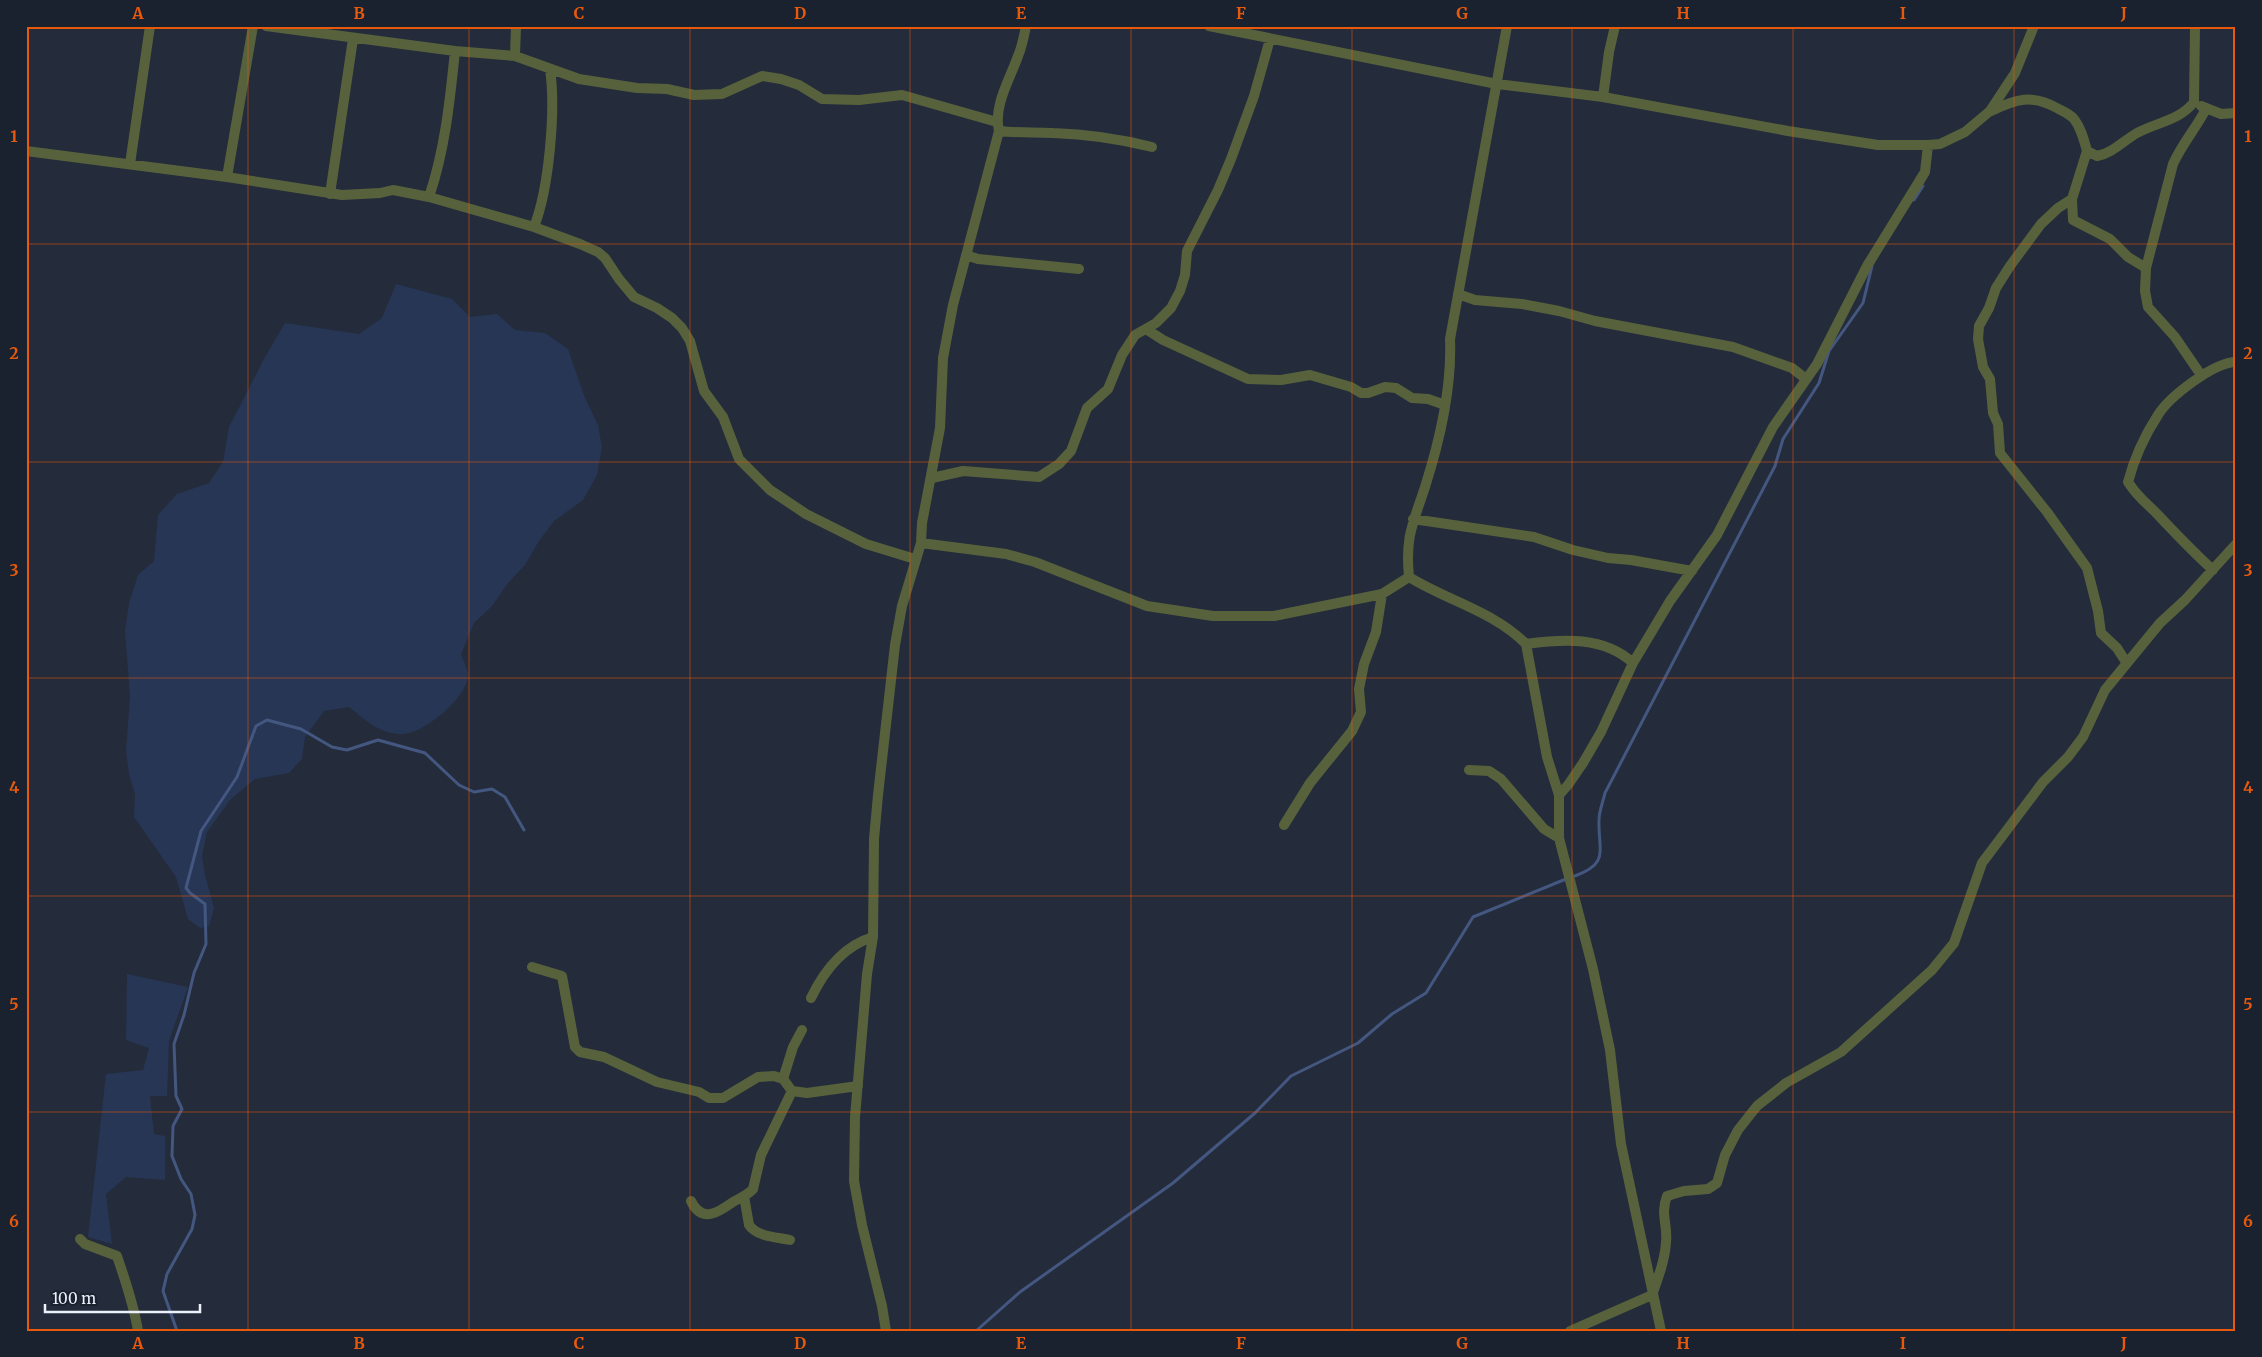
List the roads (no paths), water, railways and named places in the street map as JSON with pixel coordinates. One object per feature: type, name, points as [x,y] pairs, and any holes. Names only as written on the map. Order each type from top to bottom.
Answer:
[{"type":"street","points":[[130,164],[150,26]]},
{"type":"street","points":[[226,177],[253,26]]},
{"type":"street","points":[[266,26],[353,39],[515,56],[580,79],[637,88],[667,89],[694,95],[722,94],[762,76],[781,79],[799,85],[822,99],[859,100],[902,96],[1024,134],[1052,132],[1108,138],[1152,146]]},
{"type":"street","points":[[515,56],[516,26]]},
{"type":"street","points":[[886,1331],[854,1181],[854,1142],[858,1086],[867,974],[873,938],[874,839],[878,795],[902,606],[921,544],[922,522],[932,478],[940,428],[944,358],[953,305],[998,126],[1003,95],[1018,55],[1026,26]]},
{"type":"street","points":[[1210,26],[1243,30],[1270,38],[1497,84],[1603,98],[1878,145],[1940,144],[1965,132],[1990,111],[2008,102],[2027,98],[2048,103],[2073,117],[2081,130],[2087,151],[2072,199],[2074,220],[2077,224],[2110,239],[2128,257],[2146,268]]},
{"type":"street","points":[[1409,576],[1408,543],[1413,519],[1425,487],[1445,405],[1451,364],[1450,339],[1507,26]]},
{"type":"street","points":[[1603,98],[1609,52],[1616,26]]},
{"type":"street","points":[[1990,111],[2015,73],[2034,26]]},
{"type":"street","points":[[2087,151],[2097,156],[2107,154],[2136,133],[2182,115],[2194,102],[2195,26]]},
{"type":"street","points":[[932,478],[963,471],[1039,477],[1059,464],[1071,452],[1087,408],[1108,389],[1126,348],[1135,335],[1156,323],[1172,308],[1185,275],[1187,251],[1218,190],[1236,144],[1254,96],[1270,38]]},
{"type":"street","points":[[330,194],[353,39]]},
{"type":"street","points":[[429,197],[441,151],[450,103],[455,51]]},
{"type":"street","points":[[534,227],[544,194],[551,122],[550,69]]},
{"type":"street","points":[[2194,102],[2206,109],[2221,114],[2236,113]]},
{"type":"street","points":[[2202,375],[2175,337],[2148,307],[2145,290],[2146,268],[2173,164],[2206,109]]},
{"type":"street","points":[[1559,795],[1583,763],[1601,732],[1634,663],[1670,601],[1717,535],[1773,427],[1817,364],[1867,266],[1925,172],[1928,145]]},
{"type":"street","points":[[26,151],[226,177],[330,194],[380,194],[393,190],[429,197],[534,227],[598,252],[634,297],[657,308],[672,318],[682,328],[690,341],[704,391],[723,417],[739,459],[770,490],[806,514],[866,544],[915,559]]},
{"type":"street","points":[[2072,199],[2058,208],[2041,224],[2010,266],[1996,288],[1989,308],[1979,326],[1978,339],[1983,368],[1990,379],[1993,413],[1998,424],[2000,453],[2047,512],[2087,568],[2098,611],[2101,633],[2117,648],[2126,662]]},
{"type":"street","points":[[966,255],[978,259],[1079,269]]},
{"type":"street","points":[[1458,294],[1474,300],[1522,304],[1550,309],[1595,321],[1733,347],[1792,368],[1806,379]]},
{"type":"street","points":[[1146,328],[1163,340],[1248,379],[1281,380],[1310,376],[1368,393],[1385,387],[1396,388],[1412,398],[1445,405]]},
{"type":"street","points":[[2213,570],[2178,539],[2159,516],[2139,498],[2128,482],[2132,469],[2159,413],[2202,375],[2225,363],[2236,362]]},
{"type":"street","points":[[1413,519],[1534,537],[1573,550],[1599,556],[1692,571]]},
{"type":"street","points":[[921,544],[1006,554],[1035,562],[1147,606],[1214,616],[1274,616],[1382,594],[1409,576]]},
{"type":"street","points":[[1570,1331],[1652,1295],[1662,1266],[1667,1241],[1663,1207],[1667,1196],[1708,1190],[1717,1183],[1725,1155],[1738,1130],[1758,1106],[1786,1083],[1841,1052],[1932,970],[1954,943],[1982,863],[2043,782],[2068,757],[2083,737],[2105,690],[2126,662],[2160,623],[2236,544]]},
{"type":"street","points":[[1409,576],[1426,587],[1496,620],[1513,631],[1526,644],[1547,758],[1559,795],[1559,838],[1593,969],[1610,1050],[1621,1144],[1661,1331]]},
{"type":"street","points":[[1284,825],[1310,782],[1352,731],[1361,712],[1359,689],[1364,664],[1376,632],[1382,594]]},
{"type":"street","points":[[1526,644],[1559,640],[1588,642],[1611,647],[1622,652],[1634,663]]},
{"type":"street","points":[[1470,770],[1489,771],[1501,779],[1544,828],[1559,838]]},
{"type":"street","points":[[811,998],[822,975],[833,963],[858,942],[873,938]]},
{"type":"street","points":[[532,967],[562,976],[575,1047],[580,1052],[604,1057],[657,1082],[699,1092],[709,1098],[723,1098],[758,1077],[774,1076],[783,1078],[792,1091],[807,1093],[858,1086]]},
{"type":"street","points":[[783,1078],[793,1048],[802,1030]]},
{"type":"street","points":[[691,1201],[695,1209],[702,1213],[713,1214],[753,1189],[761,1155],[792,1091]]},
{"type":"street","points":[[744,1196],[749,1225],[752,1229],[758,1233],[790,1240]]},
{"type":"street","points":[[80,1238],[86,1244],[117,1256],[135,1312],[138,1331]]},
{"type":"waterway","points":[[1914,200],[1923,186]]},
{"type":"waterway","points":[[1575,876],[1586,871],[1598,861],[1600,855],[1599,817],[1605,793],[1775,466],[1783,439],[1819,383],[1829,351],[1863,303],[1872,266]]},
{"type":"waterway","points":[[177,1331],[163,1291],[167,1274],[192,1229],[195,1215],[191,1194],[181,1179],[172,1156],[173,1126],[182,1109],[176,1096],[174,1044],[184,1015],[194,973],[206,944],[205,904],[186,888],[201,831],[237,777],[256,726],[267,720],[301,729],[332,747],[347,750],[378,740],[425,753],[459,785],[474,792],[492,789],[505,797],[524,830]]},
{"type":"waterway","points":[[976,1331],[1020,1292],[1173,1183],[1255,1113],[1291,1076],[1358,1043],[1392,1014],[1426,993],[1473,917],[1566,879]]}]
